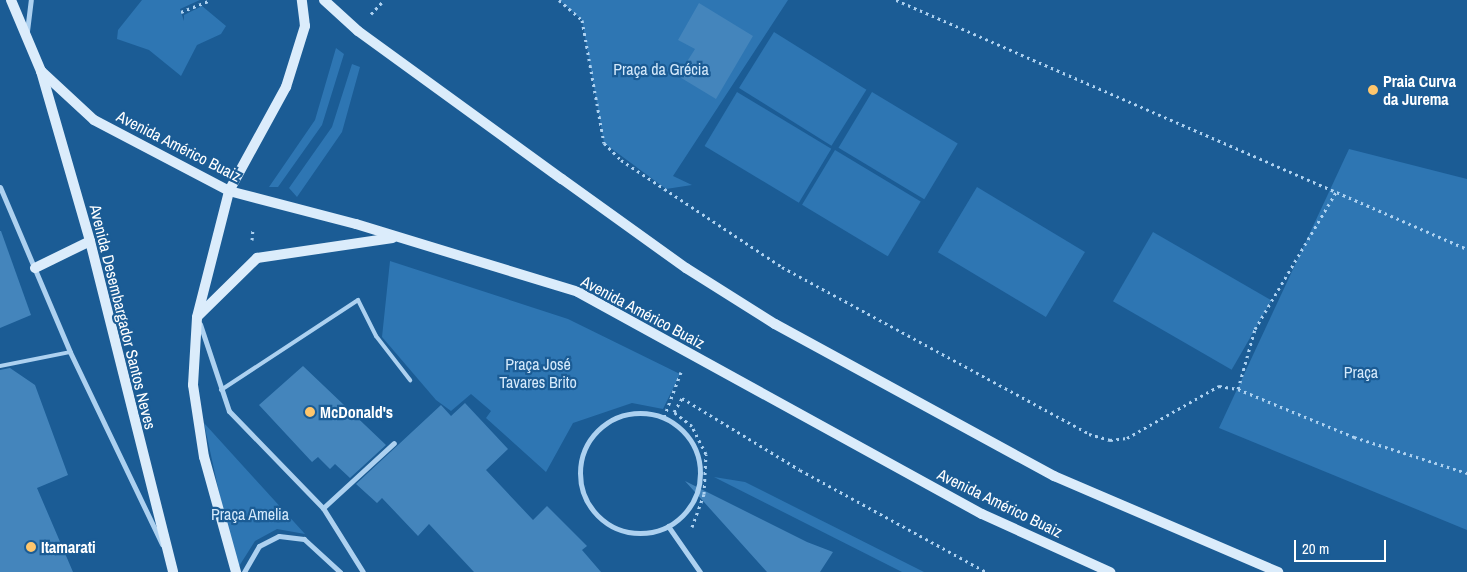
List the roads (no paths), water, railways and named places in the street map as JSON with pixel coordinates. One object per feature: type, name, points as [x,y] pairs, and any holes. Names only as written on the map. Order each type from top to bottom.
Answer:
[{"type":"main road","name":"Avenida Desembargador Santos Neves","points":[[11,0],[41,71],[90,241],[167,556],[173,572]]},
{"type":"main road","points":[[236,572],[204,456],[193,386],[197,317],[229,191],[286,87],[305,26],[302,0]]},
{"type":"main road","points":[[324,0],[358,31],[570,185],[686,268],[775,324],[1054,476],[1278,572]]},
{"type":"main road","name":"Avenida Américo Buaiz","points":[[41,71],[94,120],[229,191],[398,238],[578,292],[982,514],[1110,572]]},
{"type":"main road","points":[[197,317],[256,258],[398,238]]},
{"type":"main road","points":[[35,268],[90,241]]},
{"type":"street","points":[[26,33],[31,0]]},
{"type":"street","points":[[0,187],[70,352],[167,556]]},
{"type":"street","points":[[197,317],[229,411],[323,508],[363,572]]},
{"type":"street","points":[[626,414],[664,417],[692,442],[699,480],[694,498],[668,526],[628,532],[609,526],[587,500],[579,474],[582,454],[607,422],[626,414]]},
{"type":"street","points":[[323,508],[394,443]]},
{"type":"street","points":[[668,526],[700,572]]},
{"type":"street","points":[[244,572],[259,546],[279,536],[304,540],[340,572]]},
{"type":"lane","points":[[221,390],[358,300],[376,336],[410,380]]},
{"type":"lane","points":[[0,366],[70,352]]},
{"type":"place","name":"Praia Curva da Jurema","points":[[1373,90]]},
{"type":"place","name":"McDonald's","points":[[310,412]]},
{"type":"place","name":"Itamarati","points":[[31,547]]},
{"type":"park label","name":"Praça da Grécia","points":[[661,69]]},
{"type":"park label","name":"Praça","points":[[1361,372]]},
{"type":"park label","name":"Praça José Tavares Brito","points":[[538,373]]},
{"type":"park label","name":"Praça Amelia","points":[[250,514]]}]
